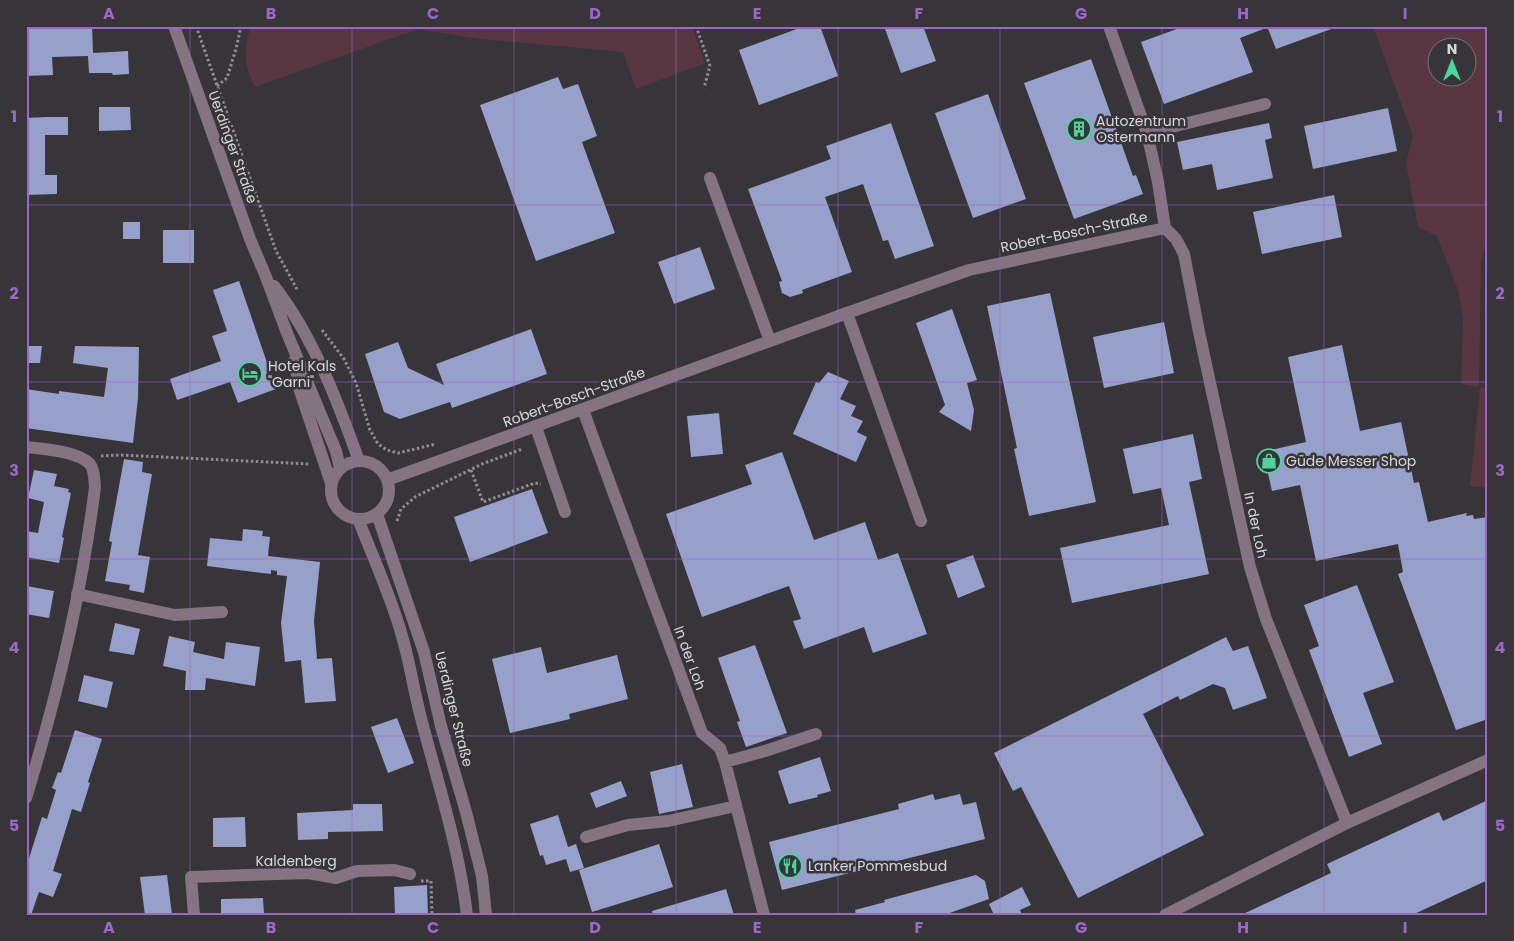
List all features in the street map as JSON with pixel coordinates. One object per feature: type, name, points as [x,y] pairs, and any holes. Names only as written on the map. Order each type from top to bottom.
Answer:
[{"type":"street","name":"Uerdinger Straße","points":[[174,26],[250,239],[336,451],[340,468]]},
{"type":"street","name":"Robert-Bosch-Straße","points":[[387,480],[847,312],[969,270],[1165,228],[1158,182],[1147,133],[1109,26]]},
{"type":"street","points":[[1147,133],[1266,104]]},
{"type":"street","points":[[710,178],[770,341]]},
{"type":"street","name":"In der Loh","points":[[1165,228],[1176,239],[1184,254],[1250,567],[1266,619],[1348,823]]},
{"type":"street","name":"Uerdinger Straße","points":[[266,277],[289,305],[306,335],[359,461]]},
{"type":"street","points":[[847,312],[921,521]]},
{"type":"street","points":[[292,344],[300,391],[331,483]]},
{"type":"street","name":"In der Loh","points":[[583,410],[702,733],[720,748],[764,915]]},
{"type":"street","points":[[536,427],[566,512]]},
{"type":"street","points":[[26,447],[64,452],[84,459],[90,465],[94,474],[93,501],[77,594],[62,664],[26,798]]},
{"type":"street","points":[[359,461],[371,463],[381,470],[387,480],[389,490],[388,499],[384,507],[377,514],[358,519],[342,514],[332,500],[330,492],[334,475],[340,468],[359,461]]},
{"type":"street","name":"Uerdinger Straße","points":[[377,514],[424,652],[440,726],[466,812],[482,876],[486,915]]},
{"type":"street","points":[[358,519],[398,624],[406,651],[421,718],[449,817],[463,880],[467,915]]},
{"type":"street","points":[[77,594],[175,615],[222,612]]},
{"type":"street","points":[[724,762],[816,734]]},
{"type":"street","points":[[1165,915],[1348,823],[1488,760]]},
{"type":"street","points":[[586,837],[628,825],[668,821],[736,806]]},
{"type":"street","name":"Kaldenberg","points":[[194,915],[191,877],[308,873],[336,878],[357,871],[394,870],[410,874]]},
{"type":"path","points":[[196,26],[276,251],[303,299]]},
{"type":"path","points":[[198,94],[217,86],[227,78],[236,50],[240,26]]},
{"type":"path","points":[[696,26],[710,66],[704,88]]},
{"type":"path","points":[[317,323],[346,363],[356,383],[370,430],[378,444],[387,450],[398,453]]},
{"type":"path","points":[[341,365],[346,363]]},
{"type":"path","points":[[415,497],[471,470],[541,442]]},
{"type":"path","points":[[100,456],[120,455],[315,464],[324,460]]},
{"type":"path","points":[[471,470],[483,502],[535,483],[538,485],[554,479]]},
{"type":"path","points":[[410,874],[422,881],[430,881],[432,915]]},
{"type":"shaded area","points":[[250,26],[692,26],[705,63],[636,89],[623,52],[480,39],[418,29],[255,87],[246,63]]},
{"type":"shaded area","points":[[1373,26],[1488,26],[1488,230],[1481,264],[1479,387],[1461,384],[1463,319],[1458,290],[1437,236],[1418,227],[1406,163],[1413,136]]},
{"type":"shaded area","points":[[1480,388],[1488,389],[1488,488],[1470,486]]},
{"type":"building","points":[[26,26],[92,26],[93,53],[128,51],[129,74],[89,73],[88,56],[52,57],[53,75],[26,76]]},
{"type":"building","points":[[805,26],[820,26],[838,76],[759,105],[739,50]]},
{"type":"building","points":[[884,26],[923,26],[936,61],[901,73]]},
{"type":"building","points":[[1185,26],[1266,26],[1266,28],[1240,38],[1253,72],[1164,104],[1141,42]]},
{"type":"building","points":[[1267,26],[1334,26],[1334,28],[1276,49]]},
{"type":"building","name":"Autozentrum Ostermann","points":[[1091,59],[1133,176],[1136,175],[1143,194],[1074,219],[1024,83]]},
{"type":"building","points":[[558,77],[563,89],[578,84],[597,136],[582,142],[615,233],[536,261],[480,105]]},
{"type":"building","points":[[988,94],[1026,199],[973,218],[935,113]]},
{"type":"building","points":[[99,107],[130,107],[131,130],[99,131]]},
{"type":"building","points":[[1388,108],[1397,151],[1313,169],[1304,126]]},
{"type":"building","points":[[68,117],[68,135],[45,135],[45,175],[57,175],[57,194],[26,195],[26,118]]},
{"type":"building","points":[[891,123],[934,246],[895,259],[888,240],[883,241],[863,184],[825,197],[852,272],[802,290],[803,293],[790,297],[782,293],[779,282],[782,281],[748,189],[831,159],[826,146]]},
{"type":"building","points":[[1269,123],[1272,138],[1265,140],[1273,178],[1217,190],[1212,164],[1183,170],[1177,142]]},
{"type":"building","points":[[1334,195],[1342,237],[1262,254],[1253,212]]},
{"type":"building","points":[[123,222],[140,222],[140,239],[123,239]]},
{"type":"building","points":[[163,230],[194,230],[194,263],[163,263]]},
{"type":"building","points":[[700,247],[715,289],[674,304],[658,262]]},
{"type":"building","points":[[239,281],[276,389],[238,403],[230,382],[177,400],[170,379],[221,361],[212,336],[227,331],[213,290]]},
{"type":"building","points":[[1050,293],[1096,502],[1029,516],[1014,449],[1017,448],[987,306]]},
{"type":"building","points":[[952,309],[977,380],[967,383],[974,410],[971,431],[939,412],[945,405],[916,323]]},
{"type":"building","points":[[1164,322],[1174,373],[1104,388],[1093,337]]},
{"type":"building","points":[[531,329],[547,374],[452,408],[450,402],[400,419],[384,412],[365,354],[398,342],[408,368],[444,385],[436,364]]},
{"type":"building","points":[[1342,345],[1360,431],[1401,422],[1414,483],[1419,482],[1428,522],[1467,513],[1466,516],[1473,515],[1474,519],[1488,517],[1488,719],[1456,730],[1398,574],[1403,572],[1398,544],[1316,561],[1300,485],[1272,491],[1263,452],[1306,442],[1288,357]]},
{"type":"building","points":[[26,346],[42,346],[40,363],[26,363]]},
{"type":"building","points":[[75,346],[139,347],[138,398],[133,443],[26,428],[26,389],[59,394],[59,391],[104,397],[108,368],[73,363]]},
{"type":"building","points":[[828,372],[849,381],[840,399],[856,406],[851,416],[863,421],[857,432],[867,437],[856,462],[793,434],[816,382],[819,383]]},
{"type":"building","points":[[719,413],[723,454],[691,457],[687,416]]},
{"type":"building","points":[[1193,434],[1202,479],[1189,482],[1209,574],[1072,603],[1060,548],[1169,525],[1161,488],[1133,494],[1123,449]]},
{"type":"building","points":[[782,452],[814,540],[865,522],[878,560],[898,553],[927,634],[873,653],[864,627],[804,649],[793,621],[801,619],[789,586],[702,617],[666,514],[752,484],[745,465]]},
{"type":"building","points":[[124,459],[143,462],[142,472],[152,474],[138,555],[150,557],[144,593],[129,590],[130,585],[105,581],[112,542],[109,541]]},
{"type":"building","points":[[34,470],[57,474],[54,486],[69,489],[68,492],[71,493],[59,563],[26,557],[26,531],[38,533],[44,502],[28,498]]},
{"type":"building","points":[[532,489],[548,533],[470,562],[454,517]]},
{"type":"building","points":[[243,529],[263,531],[262,536],[270,537],[268,556],[320,562],[314,621],[317,659],[332,658],[336,701],[305,703],[301,660],[285,662],[281,623],[287,576],[277,575],[277,571],[271,570],[271,574],[207,566],[210,538],[242,541]]},
{"type":"building","points":[[973,555],[985,587],[958,598],[946,565]]},
{"type":"building","points":[[1357,585],[1394,682],[1363,693],[1382,744],[1349,757],[1309,650],[1319,646],[1304,605]]},
{"type":"building","points":[[26,586],[54,591],[49,618],[26,614]]},
{"type":"building","points":[[115,623],[140,629],[134,655],[109,651]]},
{"type":"building","points":[[169,636],[195,642],[193,652],[224,659],[226,642],[260,647],[255,686],[206,678],[205,690],[185,690],[186,671],[163,666]]},
{"type":"building","points":[[1226,637],[1233,651],[1248,646],[1267,698],[1233,710],[1225,688],[1213,684],[1180,700],[1178,696],[1143,714],[1204,835],[1078,898],[1021,787],[1013,791],[994,753]]},
{"type":"building","points":[[755,645],[787,733],[746,747],[737,722],[740,721],[718,658]]},
{"type":"building","points":[[541,647],[547,673],[617,655],[628,699],[569,714],[570,719],[510,733],[492,659]]},
{"type":"building","points":[[84,675],[113,682],[107,708],[78,701]]},
{"type":"building","points":[[397,718],[414,763],[388,773],[371,727]]},
{"type":"building","points":[[75,730],[102,739],[88,782],[90,783],[81,812],[72,809],[53,871],[62,874],[53,897],[39,892],[31,915],[26,915],[26,868],[42,817],[47,819],[56,790],[52,788],[58,772],[61,773]]},
{"type":"building","points":[[820,757],[831,791],[817,795],[818,797],[789,804],[778,771]]},
{"type":"building","points":[[682,764],[693,807],[659,814],[650,772]]},
{"type":"building","points":[[621,781],[627,796],[596,808],[590,793]]},
{"type":"building","points":[[933,794],[935,800],[960,794],[963,805],[976,802],[985,839],[782,890],[769,842],[899,809],[898,804]]},
{"type":"building","points":[[1488,800],[1488,880],[1412,915],[1241,915],[1331,873],[1327,864],[1439,812],[1443,821]]},
{"type":"building","points":[[353,804],[382,804],[383,831],[328,832],[328,839],[298,840],[297,813],[353,810]]},
{"type":"building","points":[[558,815],[568,847],[576,844],[584,868],[570,872],[566,859],[546,865],[543,855],[540,856],[530,824]]},
{"type":"building","points":[[245,817],[246,847],[213,847],[213,818]]},
{"type":"building","points":[[659,844],[673,887],[592,912],[579,870]]},
{"type":"building","points":[[167,875],[172,915],[145,915],[140,877]]},
{"type":"building","points":[[976,875],[985,881],[989,899],[944,915],[856,915],[855,910],[885,902],[884,900]]},
{"type":"building","points":[[427,885],[428,915],[395,915],[394,887]]},
{"type":"building","points":[[1022,887],[1031,905],[1020,910],[1022,915],[994,915],[989,904]]},
{"type":"building","points":[[726,889],[734,915],[653,915],[652,911]]},
{"type":"building","points":[[263,898],[264,915],[221,915],[221,899]]},
{"type":"place","name":"Autozentrum Ostermann","points":[[1079,129]]},
{"type":"place","name":"Hotel Kals \"Garni\"","points":[[250,374]]},
{"type":"place","name":"Güde Messer Shop","points":[[1269,461]]},
{"type":"place","name":"Lanker Pommesbud","points":[[790,866]]}]
